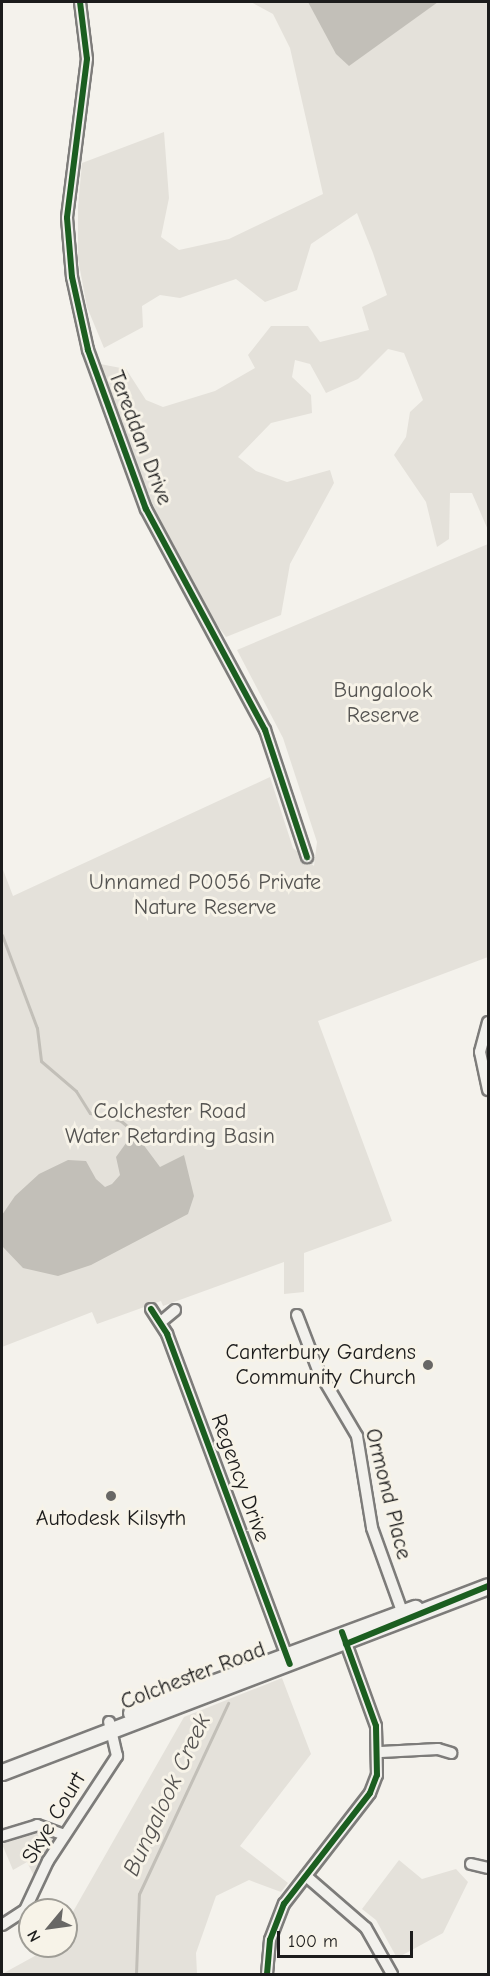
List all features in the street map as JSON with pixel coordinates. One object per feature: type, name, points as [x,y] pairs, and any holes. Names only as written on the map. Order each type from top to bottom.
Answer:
[{"type":"main road","name":"Colchester Road","points":[[2,1772],[111,1726],[287,1657],[489,1586]]},
{"type":"main road","name":"Colchester Road","points":[[2,1762],[111,1726]]},
{"type":"street","name":"Tereddan Drive","points":[[80,2],[87,59],[67,218],[72,277],[88,350],[146,509],[265,730],[307,857]]},
{"type":"street","points":[[489,1022],[480,1052],[489,1090]]},
{"type":"street","name":"Regency Drive","points":[[151,1309],[162,1321],[287,1657]]},
{"type":"street","points":[[162,1321],[176,1310]]},
{"type":"street","name":"Ormond Place","points":[[297,1315],[318,1370],[357,1436],[372,1528],[404,1616]]},
{"type":"street","points":[[267,1974],[278,1917],[369,1793],[381,1752],[344,1638]]},
{"type":"street","name":"Skye Court","points":[[2,1925],[24,1910],[64,1836],[118,1753],[111,1726]]},
{"type":"street","points":[[381,1752],[438,1749],[451,1753]]},
{"type":"street","points":[[2,1836],[37,1825],[64,1836]]},
{"type":"street","points":[[471,1864],[489,1868]]},
{"type":"street","points":[[306,1876],[366,1928],[392,1974]]},
{"type":"green space","points":[[251,2],[488,2],[488,530],[472,493],[450,493],[449,539],[437,547],[426,502],[394,455],[406,437],[410,412],[423,400],[404,353],[388,349],[358,379],[326,393],[310,364],[295,360],[292,377],[311,395],[312,413],[271,423],[238,457],[256,471],[287,482],[330,470],[334,483],[290,564],[281,615],[226,637],[192,591],[154,520],[100,364],[126,369],[146,400],[163,407],[215,391],[255,368],[248,355],[271,326],[308,326],[320,342],[369,330],[362,307],[387,295],[373,253],[357,213],[311,244],[297,290],[265,302],[236,279],[180,298],[160,295],[142,306],[143,327],[104,348],[87,307],[78,259],[78,207],[82,163],[164,132],[169,198],[161,237],[179,250],[229,239],[323,194],[290,48],[273,14]]},
{"type":"green space","name":"Colchester Road Water Retarding Basin","points":[[488,544],[488,957],[318,1021],[392,1221],[304,1253],[304,1292],[284,1294],[284,1262],[163,1306],[161,1301],[97,1324],[92,1312],[2,1347],[2,867],[13,896],[270,777],[293,848],[314,866],[317,842],[283,738],[237,650]]},
{"type":"green space","points":[[282,1678],[311,1754],[240,1846],[288,1883],[281,1892],[249,1880],[216,1896],[196,1953],[197,1974],[2,1974],[31,1958],[78,1958],[78,1903],[184,1717]]},
{"type":"green space","points":[[40,1831],[56,1838],[34,1876],[27,1862],[13,1870],[2,1844]]},
{"type":"green space","points":[[399,1860],[422,1879],[456,1869],[468,1882],[443,1933],[397,1958],[376,1920],[362,1909]]},
{"type":"shaded area","points":[[308,2],[438,2],[349,66],[336,54]]},
{"type":"shaded area","points":[[134,1132],[160,1167],[184,1155],[194,1196],[188,1214],[91,1265],[58,1276],[23,1268],[2,1246],[2,1215],[15,1196],[39,1174],[68,1160],[86,1161],[96,1179],[105,1187],[112,1184],[120,1175],[116,1157]]},
{"type":"waterway","name":"Bungalook Creek","points":[[2,935],[37,1028],[41,1061],[76,1091],[90,1113],[121,1121],[134,1132]]},
{"type":"waterway","name":"Bungalook Creek","points":[[136,1974],[139,1894],[228,1703]]},
{"type":"cycle path","points":[[80,2],[87,59],[67,218],[72,277],[88,350],[146,509],[265,730],[307,857]]},
{"type":"cycle path","points":[[151,1309],[167,1334],[290,1664]]},
{"type":"cycle path","points":[[346,1644],[488,1586]]},
{"type":"cycle path","points":[[267,1974],[270,1940],[284,1904],[370,1793],[377,1775],[376,1726],[342,1632]]},
{"type":"place","name":"Canterbury Gardens Community Church","points":[[428,1365]]},
{"type":"place","name":"Autodesk Kilsyth","points":[[111,1496]]},
{"type":"park label","name":"Bungalook Reserve","points":[[383,702]]},
{"type":"park label","name":"Unnamed P0056 Private Nature Reserve","points":[[205,894]]}]
